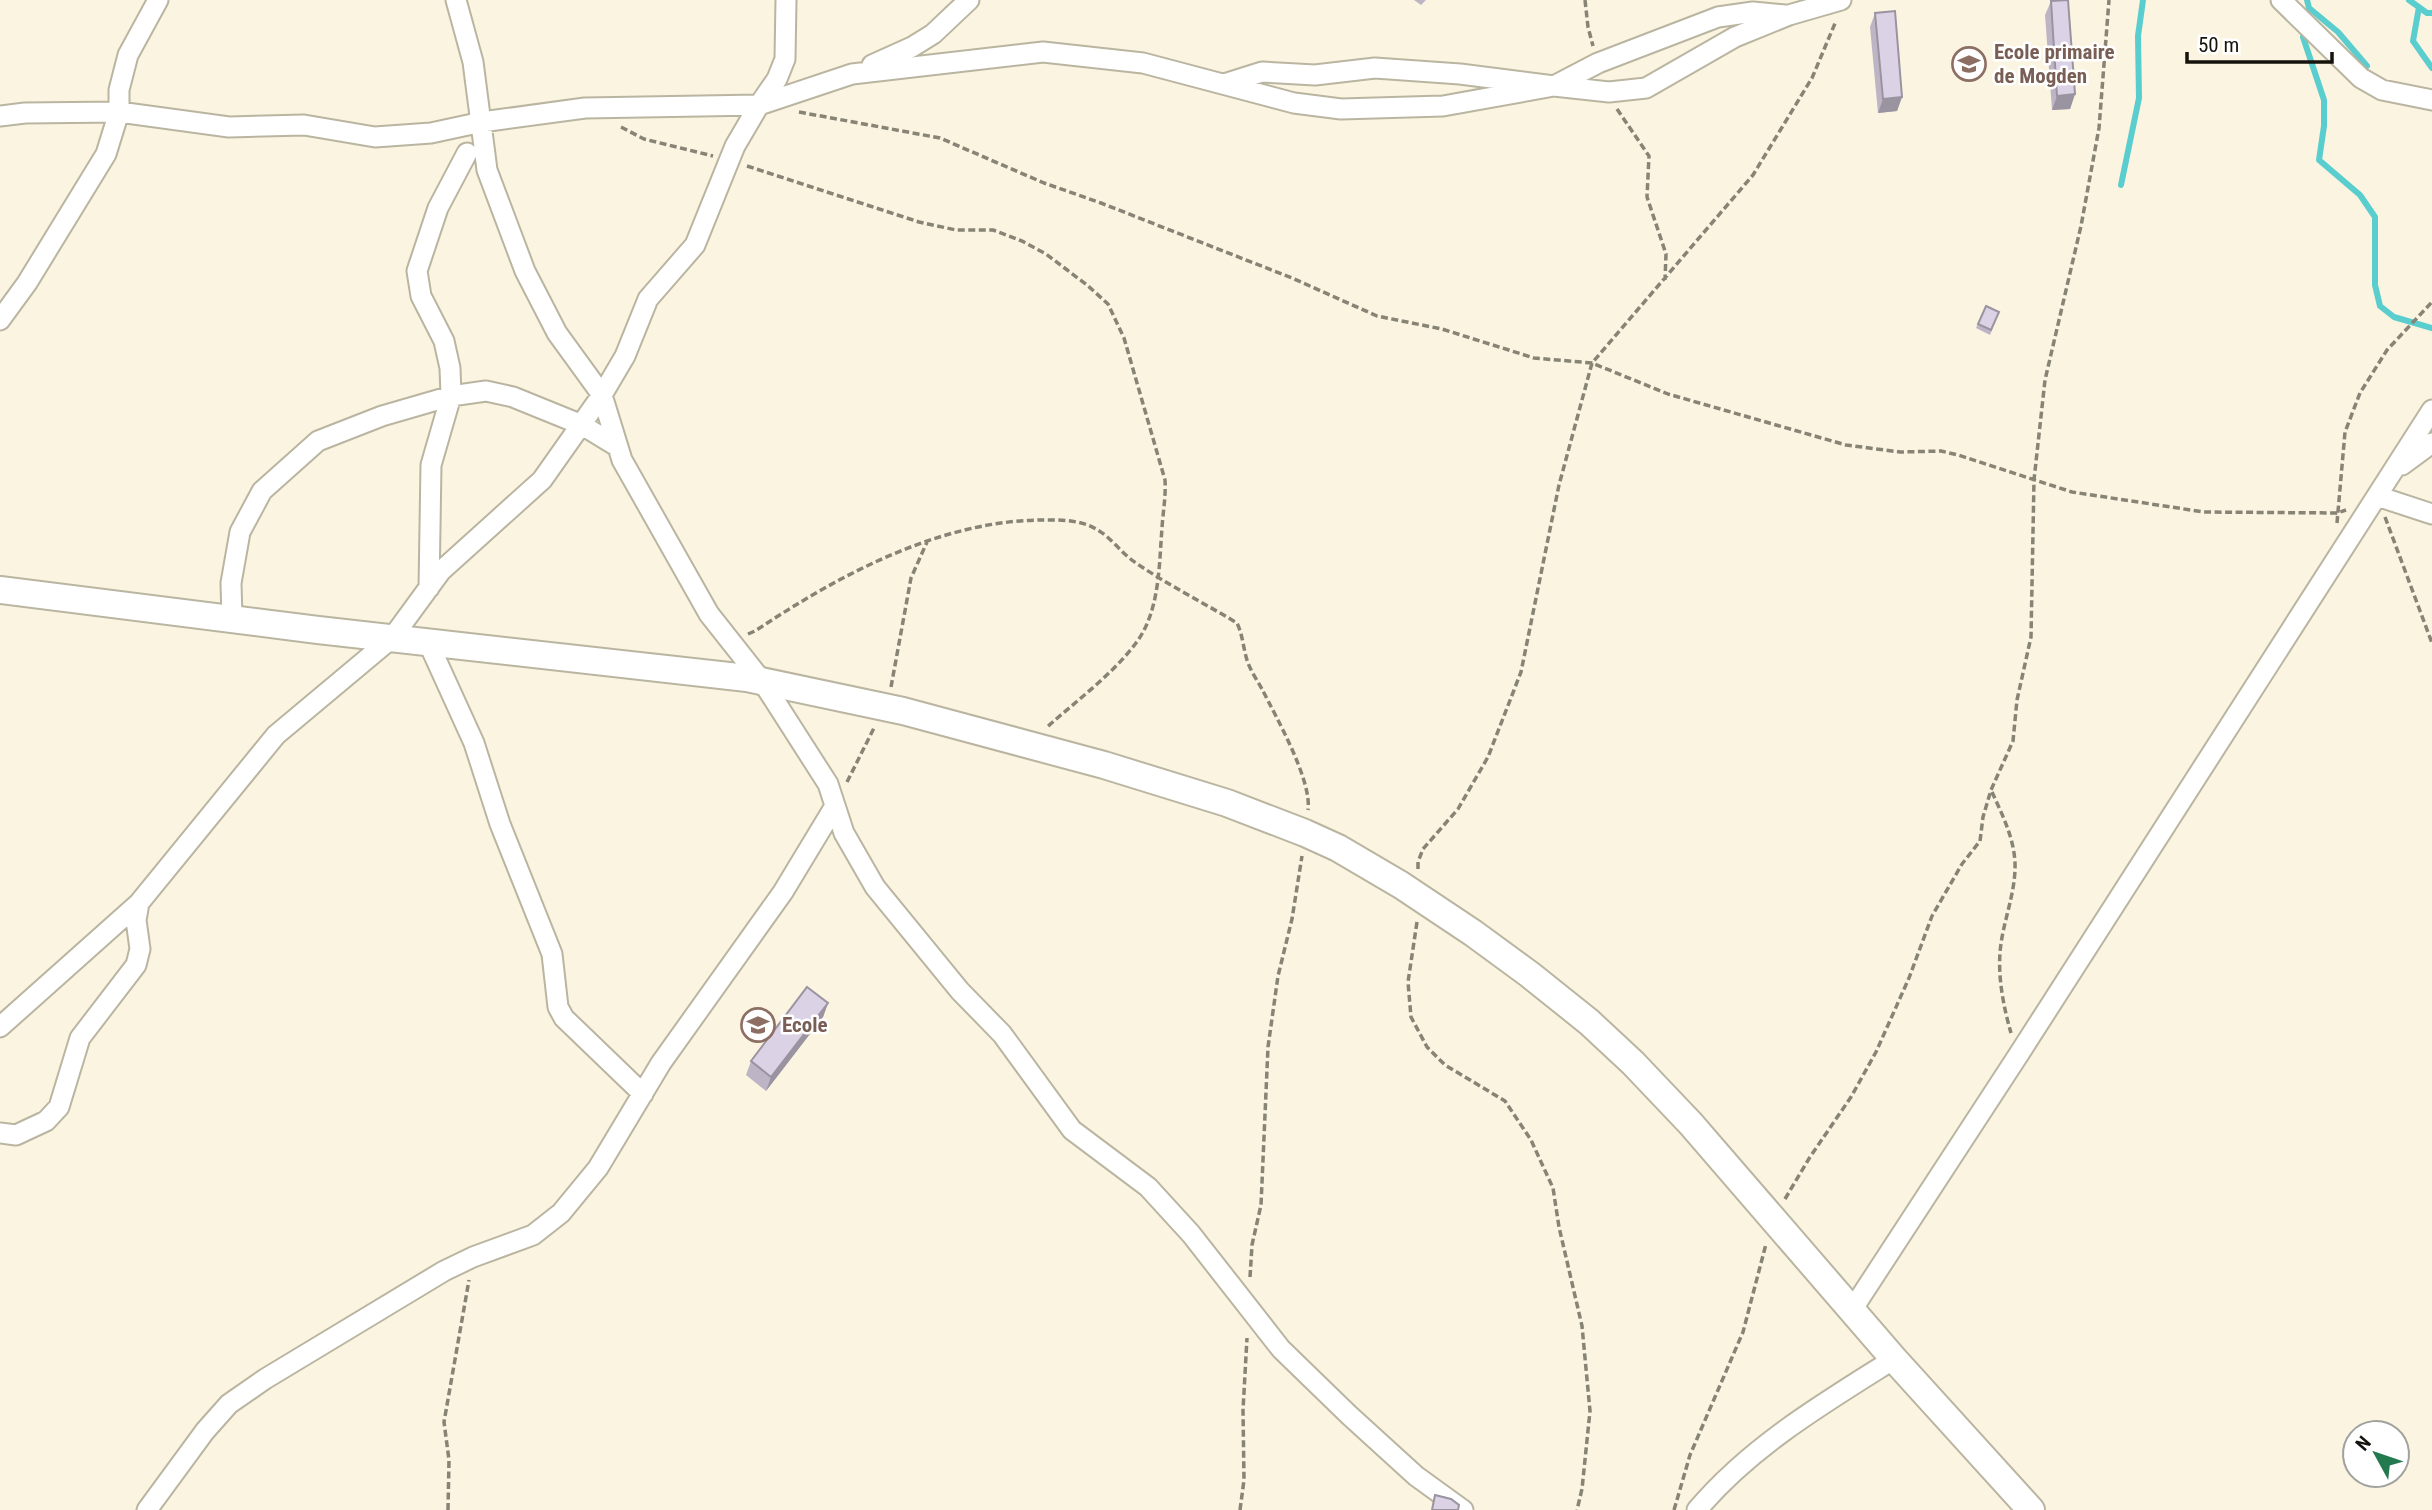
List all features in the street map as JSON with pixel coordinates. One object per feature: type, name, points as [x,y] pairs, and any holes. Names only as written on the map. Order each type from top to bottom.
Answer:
[{"type":"street","points":[[0,320],[27,283],[106,154],[120,112],[119,90],[128,55],[158,0]]},
{"type":"street","points":[[456,0],[473,62],[487,170],[531,284],[557,333],[602,395],[622,460],[709,614],[762,681],[828,784],[845,833],[875,887],[960,991],[1002,1034],[1072,1130],[1148,1187],[1191,1234],[1281,1349],[1416,1476],[1463,1510]]},
{"type":"street","points":[[0,1027],[139,904],[276,734],[392,638],[442,571],[542,480],[582,425],[625,356],[648,299],[695,245],[729,160],[759,105],[777,79],[785,59],[786,0]]},
{"type":"street","points":[[0,116],[120,112],[229,127],[304,125],[374,137],[431,133],[482,122],[584,108],[759,105],[852,74],[912,47],[933,34],[969,0]]},
{"type":"street","points":[[2281,0],[2361,78],[2382,90],[2432,100]]},
{"type":"street","points":[[1223,85],[1262,72],[1315,75],[1375,68],[1460,74],[1609,92],[1646,88],[1735,37],[1789,15],[1841,6]]},
{"type":"street","points":[[852,74],[1044,52],[1143,63],[1294,103],[1341,109],[1443,106],[1554,86],[1598,63],[1718,17],[1753,12],[1789,15]]},
{"type":"street","points":[[431,133],[467,153],[487,170]]},
{"type":"street","points":[[429,588],[431,465],[451,396],[450,369],[444,341],[421,296],[417,271],[438,208],[467,153]]},
{"type":"street","points":[[232,619],[231,583],[240,532],[262,491],[318,441],[382,416],[451,396],[486,391],[513,397],[582,425],[618,447]]},
{"type":"street","points":[[1852,1310],[2432,411]]},
{"type":"street","points":[[2392,473],[2432,443]]},
{"type":"street","points":[[2377,496],[2432,514]]},
{"type":"street","points":[[0,590],[762,681],[885,707],[1104,765],[1227,803],[1305,832],[1338,848],[1420,898],[1530,974],[1606,1038],[1691,1124],[1894,1359],[2031,1510]]},
{"type":"street","points":[[428,642],[474,743],[500,824],[552,954],[558,1007],[564,1018],[643,1094]]},
{"type":"street","points":[[147,1510],[205,1431],[229,1404],[265,1378],[444,1271],[473,1257],[533,1235],[561,1213],[598,1168],[686,1026],[788,884],[835,806]]},
{"type":"street","points":[[0,1133],[16,1135],[46,1121],[59,1107],[80,1038],[136,965],[140,949],[136,920],[139,904]]},
{"type":"street","points":[[1697,1510],[1765,1444],[1820,1405],[1894,1359]]},
{"type":"path","points":[[1585,0],[1588,27],[1598,63]]},
{"type":"path","points":[[1674,1510],[1690,1455],[1743,1332],[1772,1220],[1877,1052],[1932,916],[1962,864],[1980,841],[1983,817],[1991,790],[2013,741],[2017,700],[2031,637],[2034,480],[2045,380],[2081,226],[2099,128],[2109,0]]},
{"type":"path","points":[[1577,1510],[1590,1411],[1582,1326],[1559,1227],[1553,1188],[1531,1140],[1505,1101],[1445,1065],[1427,1047],[1411,1017],[1408,982],[1420,898],[1418,862],[1423,849],[1458,809],[1488,757],[1521,672],[1559,485],[1592,363],[1753,175],[1812,78],[1841,6]]},
{"type":"path","points":[[1609,92],[1618,111],[1649,156],[1647,197],[1666,254],[1665,280]]},
{"type":"path","points":[[799,112],[940,138],[1044,183],[1279,273],[1377,316],[1441,329],[1534,358],[1592,363],[1668,394],[1846,445],[1900,452],[1949,453],[2072,492],[2204,512],[2337,513],[2377,496],[2432,643]]},
{"type":"path","points":[[620,127],[644,139],[729,160],[919,222],[956,230],[993,230],[1023,241],[1056,262],[1108,304],[1124,338],[1165,480],[1166,500],[1158,577],[1149,621],[1136,643],[1097,683],[1025,745]]},
{"type":"path","points":[[2339,555],[2337,513],[2344,432],[2360,393],[2387,350],[2432,302]]},
{"type":"path","points":[[730,640],[755,631],[806,597],[890,557],[942,536],[1009,521],[1067,520],[1095,528],[1134,562],[1237,623],[1247,660],[1282,728],[1309,799],[1298,890],[1278,976],[1268,1047],[1261,1205],[1252,1245],[1248,1305],[1243,1410],[1244,1480],[1240,1510]]},
{"type":"path","points":[[835,806],[885,707],[892,685],[911,578],[928,541]]},
{"type":"path","points":[[1991,790],[2006,822],[2015,861],[2014,883],[2000,952],[2000,979],[2010,1030],[2019,1054]]},
{"type":"path","points":[[448,1510],[449,1460],[444,1422],[473,1257]]},
{"type":"building","points":[[2068,0],[2075,94],[2057,96],[2051,1]]},
{"type":"building","points":[[1895,11],[1902,97],[1883,99],[1875,13]]},
{"type":"building","points":[[1986,306],[1999,312],[1991,330],[1978,324]]},
{"type":"building","points":[[807,987],[828,1003],[771,1077],[751,1061]]},
{"type":"building","points":[[1435,1495],[1451,1499],[1459,1505],[1458,1510],[1432,1510]]},
{"type":"waterway","points":[[2121,185],[2139,98],[2138,36],[2143,0]]},
{"type":"waterway","points":[[2307,0],[2309,8],[2338,32],[2367,66]]},
{"type":"waterway","points":[[2409,0],[2427,13],[2432,13]]},
{"type":"waterway","points":[[2419,7],[2413,41],[2432,68]]},
{"type":"waterway","points":[[2305,29],[2303,37],[2324,100],[2324,126],[2319,160],[2360,195],[2375,217],[2375,285],[2380,306],[2394,317],[2432,328]]},
{"type":"place","name":"Ecole primaire de Mogden","points":[[1969,64]]},
{"type":"place","name":"Ecole","points":[[758,1025]]}]
